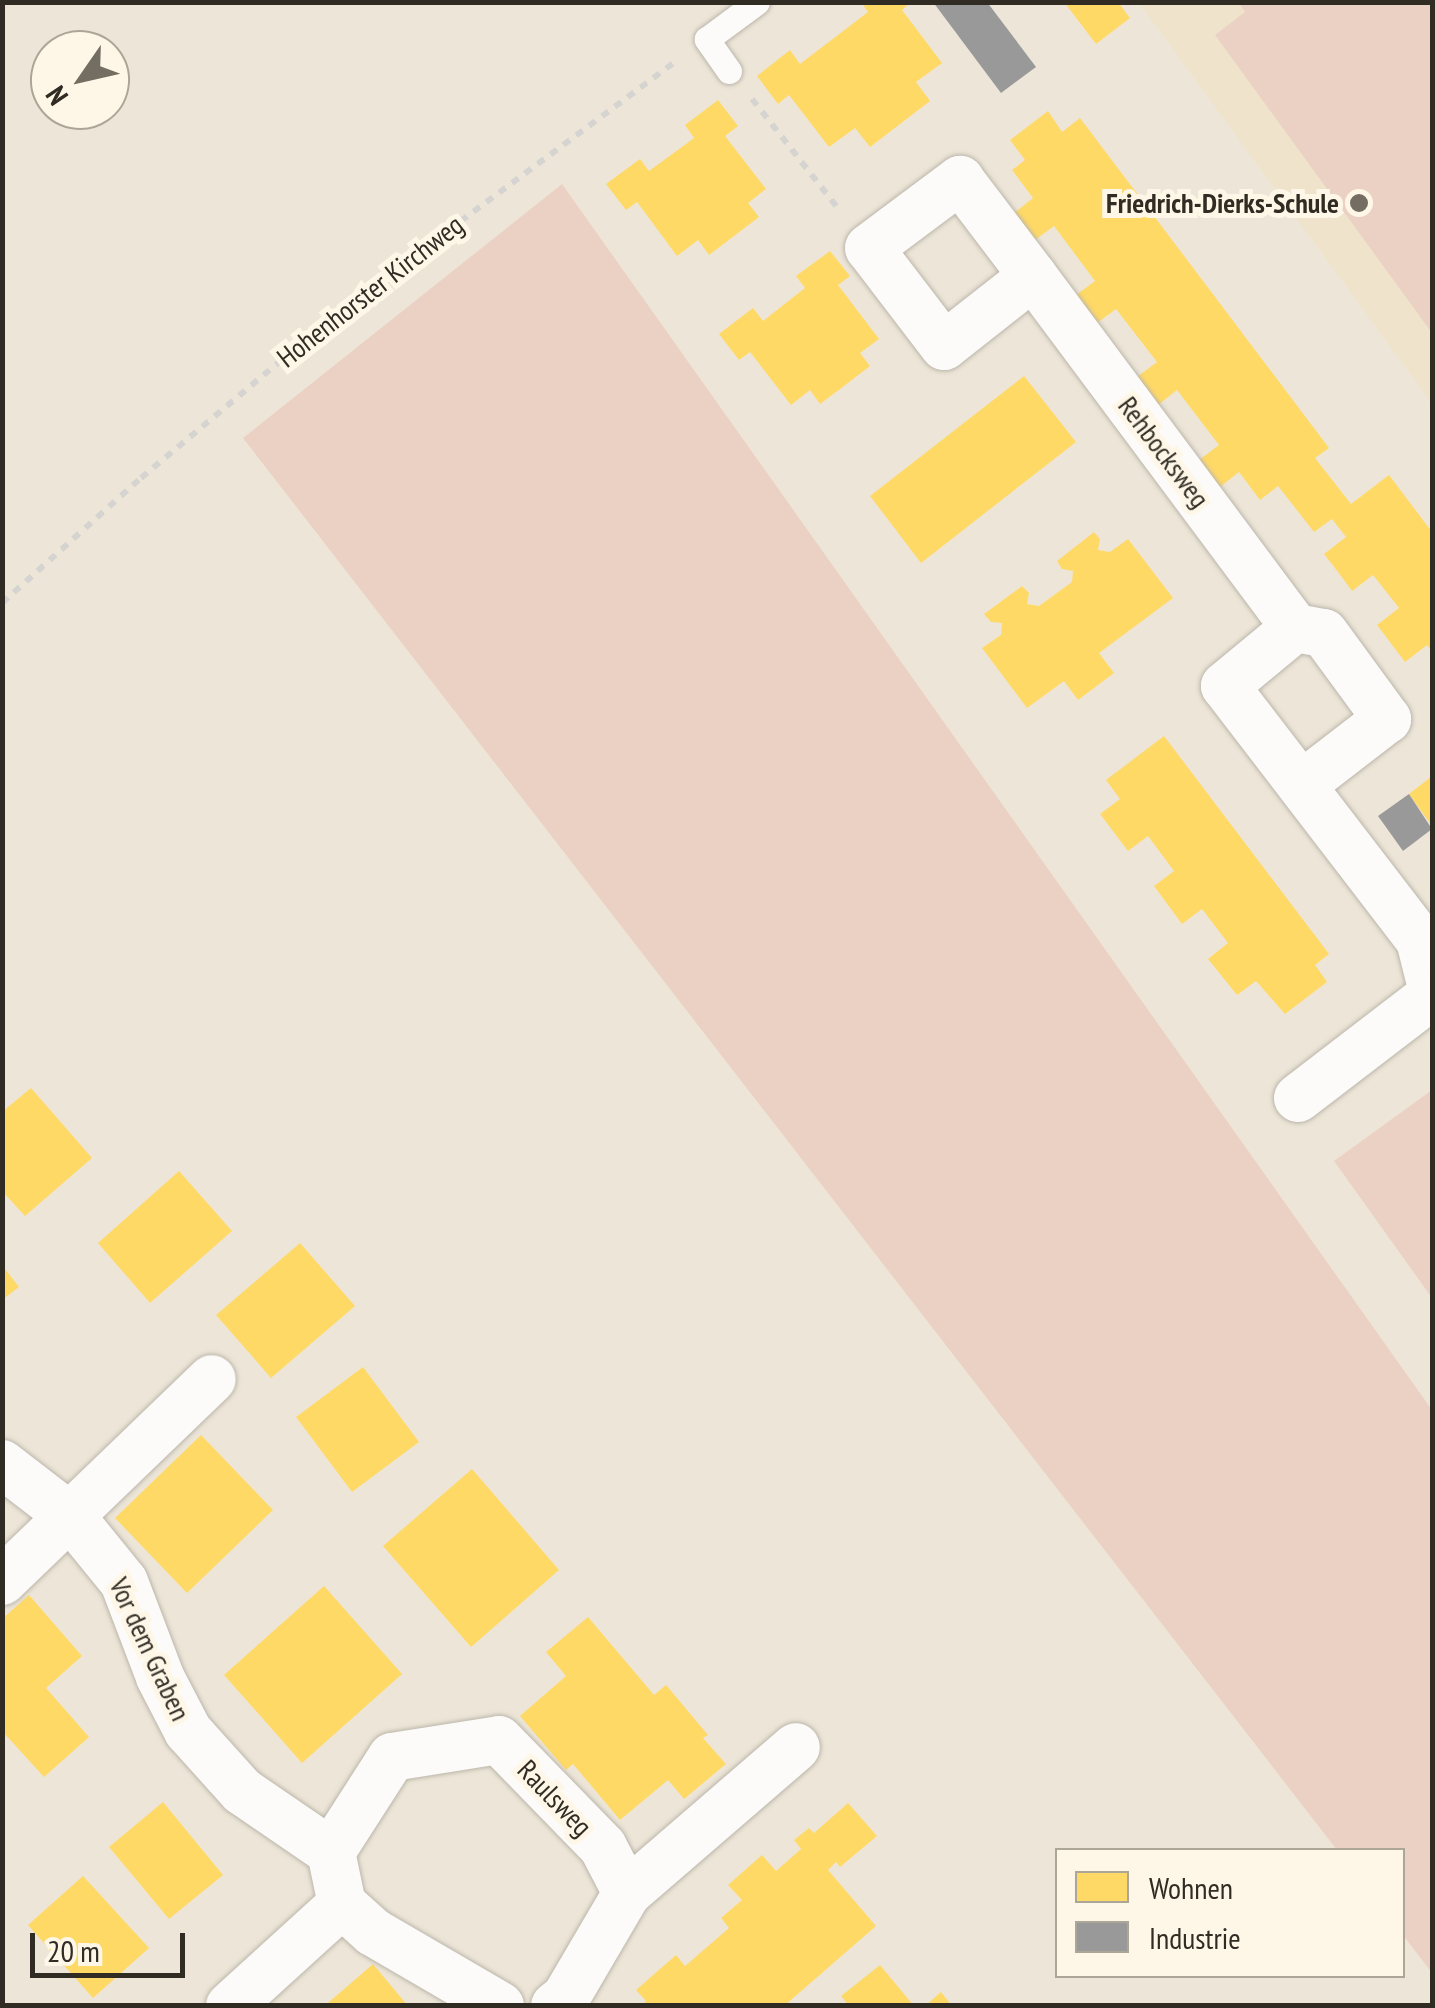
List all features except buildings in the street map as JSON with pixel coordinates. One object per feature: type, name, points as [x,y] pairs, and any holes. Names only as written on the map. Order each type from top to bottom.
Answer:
[{"type":"street","name":"Rehbocksweg","points":[[869,248],[960,180],[1295,628],[1324,634],[1386,719],[1303,784]]},
{"type":"street","points":[[869,248],[944,346],[1033,276]]},
{"type":"street","points":[[1295,628],[1225,686],[1420,940],[1432,988]]},
{"type":"street","points":[[1298,1098],[1432,996]]},
{"type":"street","points":[[2,1581],[72,1518],[212,1379]]},
{"type":"street","name":"Vor dem Graben","points":[[2,1464],[72,1518],[124,1582],[160,1677],[188,1731],[242,1791],[331,1852]]},
{"type":"street","name":"Raulsweg","points":[[331,1852],[392,1758],[498,1740],[603,1847],[627,1893]]},
{"type":"street","points":[[555,2006],[566,1997],[627,1893],[796,1747]]},
{"type":"street","points":[[331,1852],[342,1904],[372,1932],[500,2006]]},
{"type":"street","points":[[230,2006],[342,1904]]},
{"type":"lane","points":[[730,71],[706,39],[756,2]]},
{"type":"path","name":"Hohenhorster Kirchweg","points":[[2,603],[141,478],[345,307],[706,39]]},
{"type":"path","points":[[730,71],[869,248]]},
{"type":"shaded area","name":"Friedrich-Dierks-Schule","points":[[1139,3],[1432,3],[1432,404]]},
{"type":"shaded area","name":"Friedrich-Dierks-Schule","points":[[1239,3],[1432,3],[1432,333],[1215,35],[1245,12]]},
{"type":"shaded area","points":[[562,184],[1432,1410],[1432,1973],[1405,1938],[1405,1848],[1335,1848],[243,438]]},
{"type":"shaded area","points":[[1432,1090],[1432,1298],[1334,1161]]},
{"type":"place","name":"Friedrich-Dierks-Schule","points":[[1359,203]]}]
